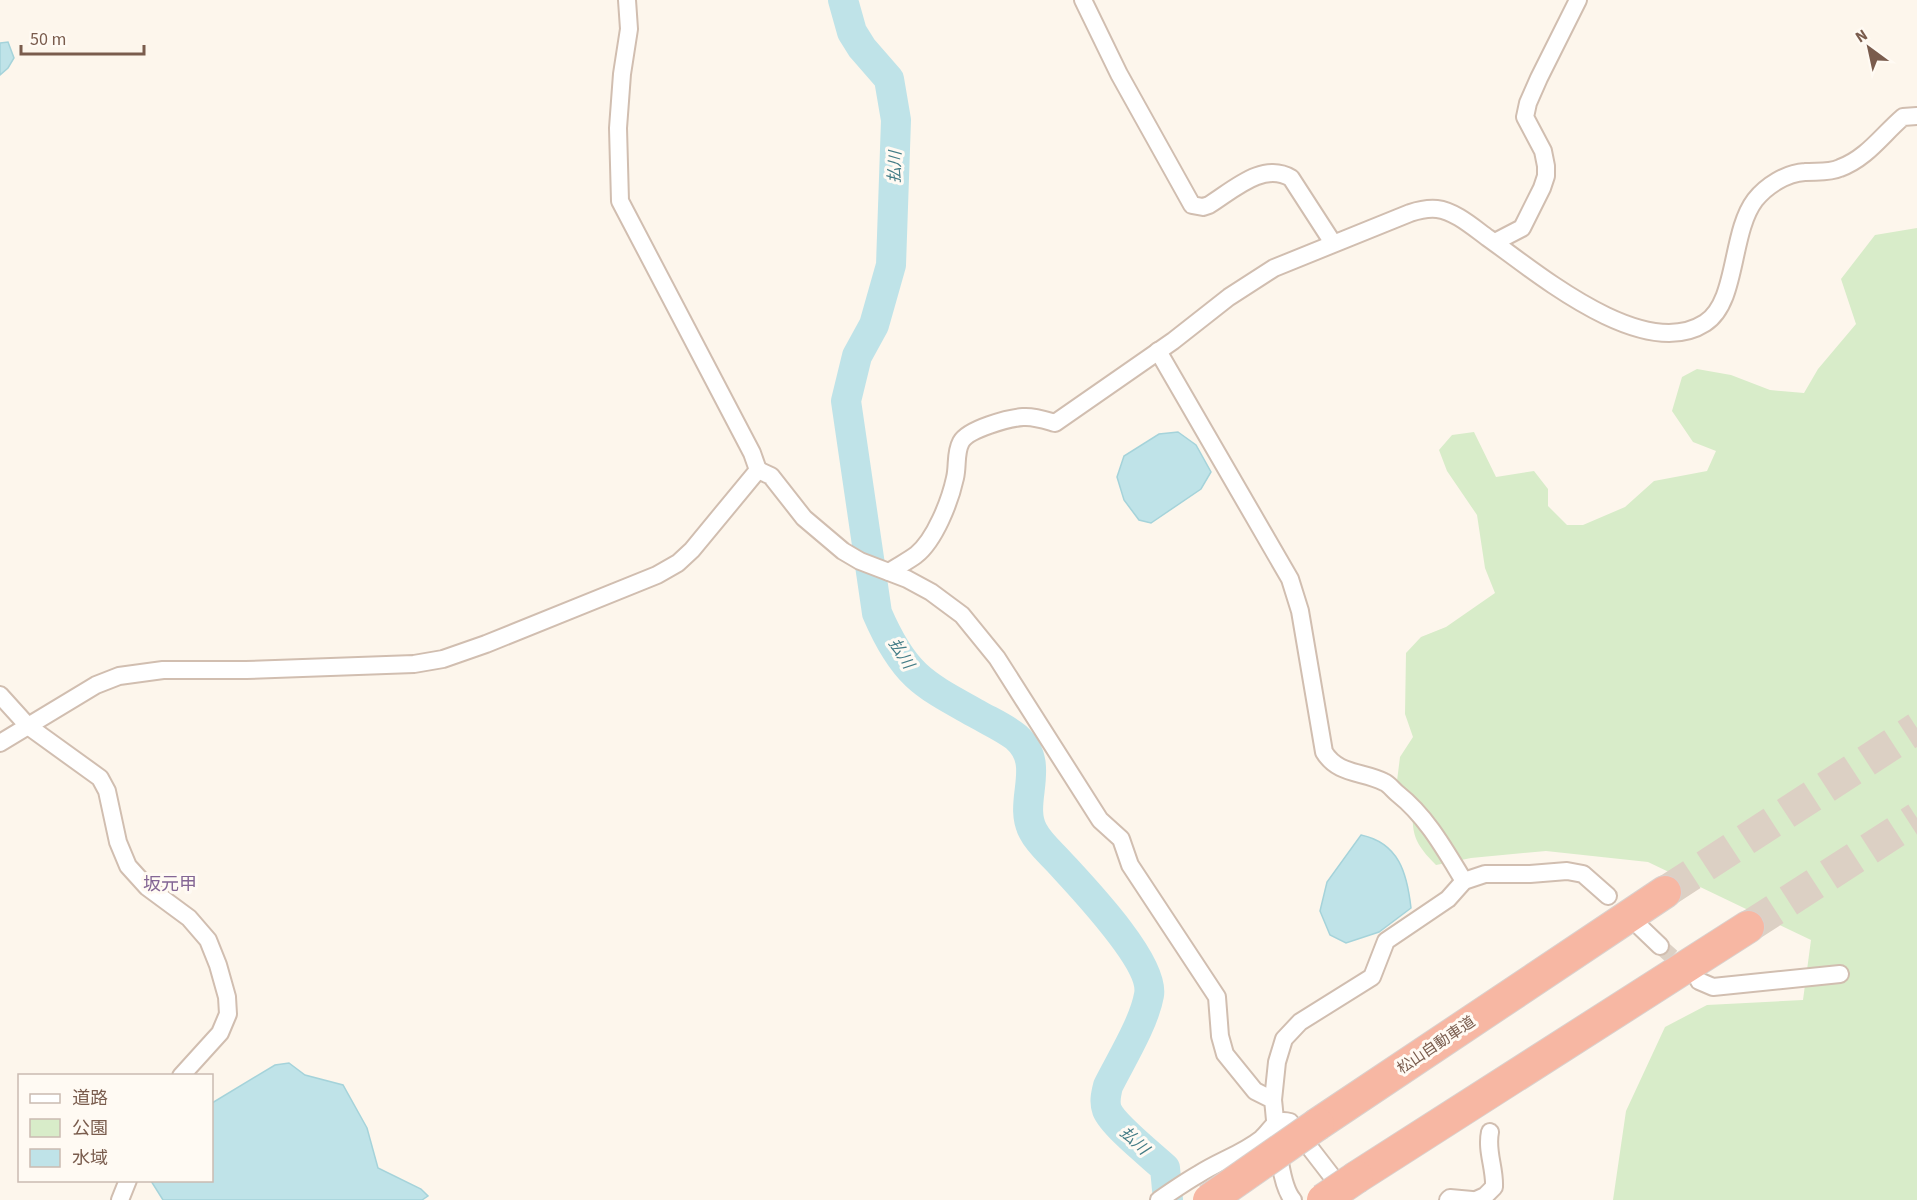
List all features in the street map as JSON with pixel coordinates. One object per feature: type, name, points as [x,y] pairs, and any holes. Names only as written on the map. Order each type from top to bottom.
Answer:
[{"type":"highway","name":"松山自動車道","points":[[1209,1200],[1318,1124],[1665,892]]},
{"type":"highway","points":[[1323,1200],[1354,1189],[1748,927]]},
{"type":"street","points":[[627,0],[629,29],[622,74],[618,128],[620,201],[752,453],[758,470],[771,476],[804,519],[843,551],[860,561],[907,579],[931,592],[962,615],[997,657],[1100,820],[1121,839],[1131,865],[1217,997],[1220,1036],[1225,1054],[1255,1091],[1273,1100]]},
{"type":"street","points":[[1083,0],[1119,74],[1192,205],[1203,207],[1209,205],[1265,173],[1283,173],[1291,178],[1333,243]]},
{"type":"street","points":[[1495,242],[1522,228],[1542,188],[1546,176],[1543,151],[1525,117],[1528,103],[1539,78],[1578,0]]},
{"type":"street","points":[[889,572],[918,554],[944,513],[957,470],[961,441],[969,433],[1024,417],[1055,423],[1158,351],[1229,297],[1274,268],[1423,209],[1438,209],[1454,215],[1495,242],[1583,305],[1618,322],[1660,332],[1692,329],[1704,324],[1717,313],[1724,300],[1745,219],[1754,201],[1766,188],[1785,177],[1802,172],[1840,169],[1868,152],[1903,117],[1917,116]]},
{"type":"street","points":[[1158,351],[1290,579],[1300,611],[1324,752],[1329,762],[1347,772],[1384,782],[1407,801],[1436,835],[1464,881]]},
{"type":"street","points":[[0,743],[96,685],[130,674],[164,670],[246,670],[414,664],[443,659],[464,652],[657,575],[678,562],[692,550],[758,470]]},
{"type":"street","points":[[0,695],[28,726],[100,778],[107,791],[118,842],[128,866],[147,886],[189,918],[208,940],[227,998],[228,1014],[220,1033],[184,1074]]},
{"type":"street","points":[[1293,1200],[1282,1175],[1273,1100],[1277,1062],[1284,1039],[1300,1022],[1372,976],[1386,941],[1448,899],[1464,881],[1485,874],[1567,871],[1583,874],[1608,896]]},
{"type":"street","points":[[1637,924],[1660,946]]},
{"type":"street","points":[[1699,981],[1713,987],[1840,974]]},
{"type":"street","points":[[1159,1200],[1200,1173],[1236,1155],[1262,1138],[1276,1121],[1284,1120],[1290,1122],[1354,1189]]},
{"type":"street","points":[[1448,1200],[1450,1198],[1474,1200],[1485,1196],[1494,1187],[1495,1178],[1488,1145],[1490,1132]]},
{"type":"street","points":[[120,1200],[127,1182]]},
{"type":"green space","points":[[1917,228],[1917,1200],[1613,1200],[1626,1111],[1665,1027],[1707,1005],[1803,1000],[1811,940],[1648,862],[1546,851],[1471,858],[1436,865],[1422,849],[1417,842],[1413,828],[1413,798],[1397,781],[1400,757],[1413,737],[1405,714],[1406,653],[1421,637],[1446,627],[1495,593],[1485,568],[1477,515],[1447,471],[1439,450],[1452,435],[1474,432],[1496,477],[1534,471],[1548,489],[1548,506],[1567,525],[1583,525],[1625,507],[1654,481],[1707,471],[1716,451],[1693,442],[1672,411],[1682,377],[1697,369],[1731,375],[1770,390],[1804,393],[1818,369],[1856,324],[1841,279],[1875,235]]},
{"type":"water","points":[[8,42],[14,58],[0,75],[0,43]]},
{"type":"water","points":[[1178,432],[1196,445],[1211,472],[1201,489],[1151,523],[1139,520],[1124,500],[1117,477],[1124,456],[1159,434]]},
{"type":"water","points":[[1361,835],[1384,845],[1399,861],[1407,883],[1411,908],[1379,932],[1346,943],[1330,935],[1320,911],[1327,882]]},
{"type":"water","points":[[289,1063],[305,1075],[343,1085],[367,1128],[378,1168],[421,1189],[428,1196],[422,1200],[163,1200],[152,1182],[213,1182],[213,1102],[275,1065]]},
{"type":"waterway","name":"払川","points":[[843,0],[852,32],[862,48],[889,79],[896,120],[891,265],[874,325],[857,356],[846,401],[877,613],[904,662],[916,675],[945,696],[1012,734],[1025,748],[1030,759],[1028,808],[1033,831],[1115,926],[1141,964],[1148,981],[1149,995],[1137,1029],[1108,1086],[1106,1104],[1107,1110],[1117,1124],[1165,1168],[1168,1200]]},
{"type":"tunnel","points":[[1665,892],[1917,728]]},
{"type":"tunnel","points":[[1748,927],[1917,818]]},
{"type":"tunnel","points":[[1660,946],[1688,971]]},
{"type":"district","name":"坂元甲","points":[[170,884]]}]
